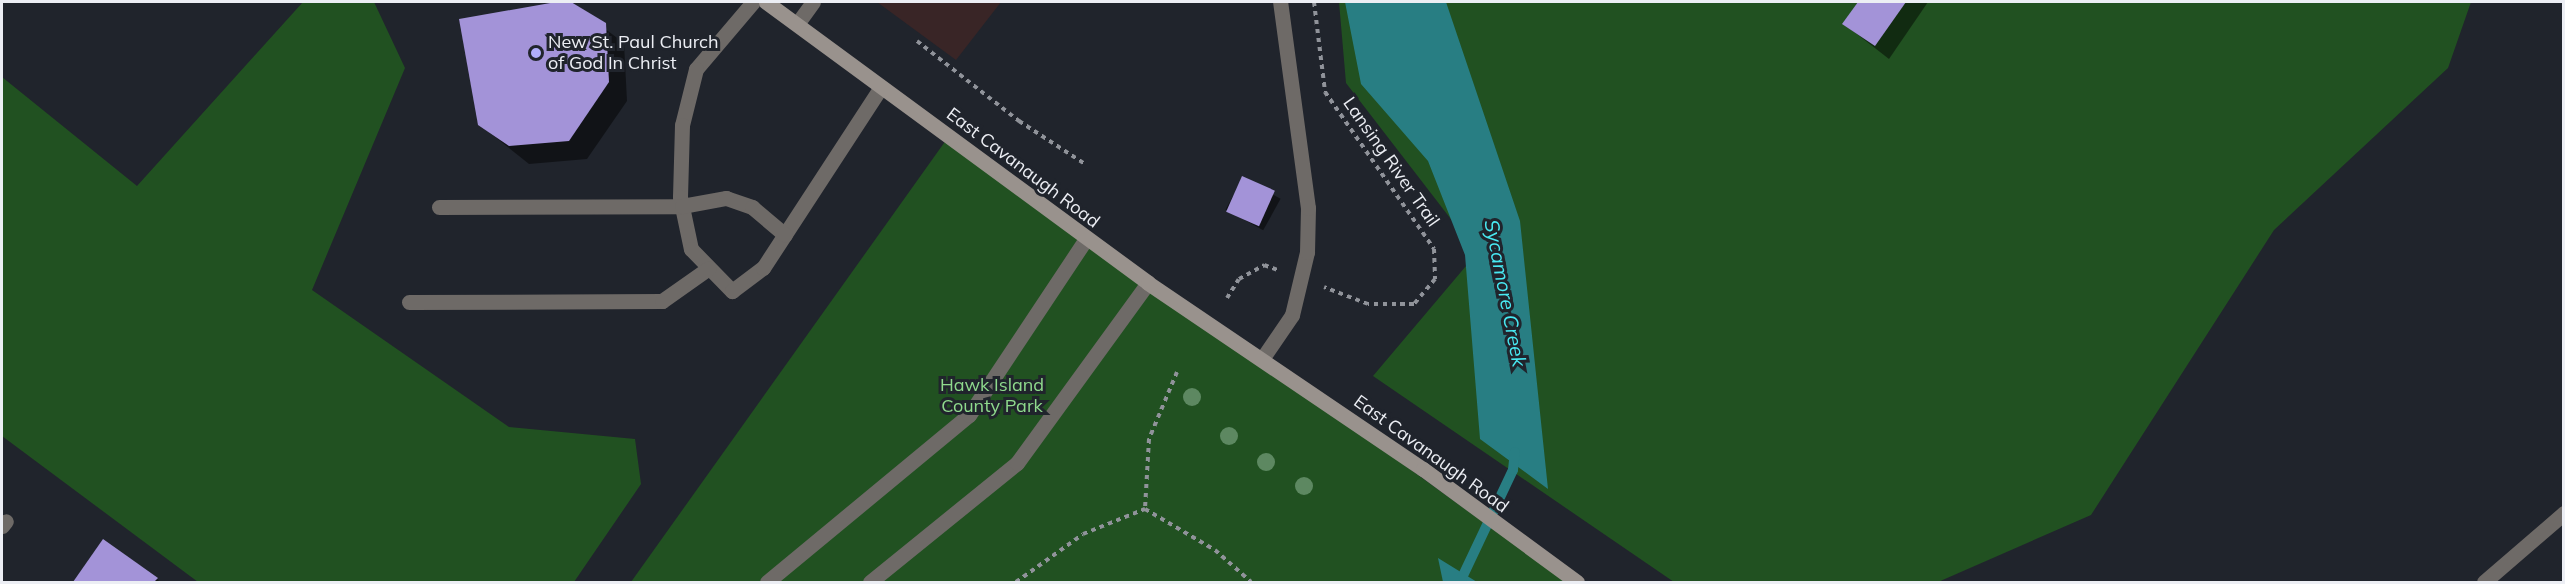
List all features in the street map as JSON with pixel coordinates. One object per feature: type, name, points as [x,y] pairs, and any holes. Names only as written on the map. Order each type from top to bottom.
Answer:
[{"type":"street","points":[[753,2],[696,69],[682,125],[682,206],[691,249],[732,291],[763,268],[881,87]]},
{"type":"street","name":"East Cavanaugh Road","points":[[766,2],[1086,239],[1423,469],[1522,545],[1577,582]]},
{"type":"street","points":[[796,24],[813,2]]},
{"type":"street","points":[[1262,359],[1292,315],[1300,279],[1308,208],[1280,2]]},
{"type":"street","points":[[439,207],[682,206],[726,198],[752,207],[785,235]]},
{"type":"street","points":[[767,582],[969,416],[1086,239]]},
{"type":"street","points":[[409,302],[662,301],[710,268]]},
{"type":"street","points":[[870,582],[1017,463],[1148,283]]},
{"type":"street","points":[[2484,582],[2564,513]]},
{"type":"path","name":"Lansing River Trail","points":[[1227,298],[1239,279],[1263,265],[1368,304],[1414,304],[1435,279],[1434,249],[1325,92],[1314,2]]},
{"type":"path","points":[[917,41],[1019,121],[1085,164]]},
{"type":"path","points":[[1144,509],[1149,439],[1177,372]]},
{"type":"path","points":[[1016,582],[1083,534],[1144,509]]},
{"type":"path","points":[[1144,509],[1215,550],[1251,582]]},
{"type":"shaded area","points":[[877,2],[1001,2],[956,60]]},
{"type":"green space","points":[[303,2],[374,2],[405,68],[312,290],[509,427],[635,439],[641,484],[574,582],[198,582],[2,436],[2,77],[137,186]]},
{"type":"green space","points":[[1339,2],[2471,2],[2448,68],[2274,230],[2091,515],[1938,582],[1674,582],[1373,376],[1477,253],[1346,83]]},
{"type":"green space","name":"Hawk Island County Park","points":[[949,136],[1566,582],[631,582]]},
{"type":"water","points":[[1345,2],[1446,2],[1520,221],[1548,489],[1480,439],[1465,255],[1428,161],[1361,84]]},
{"type":"water","points":[[1438,558],[1477,582],[1443,582]]},
{"type":"building","name":"New St. Paul Church of God In Christ","points":[[556,2],[571,2],[606,23],[609,82],[569,141],[509,146],[478,125],[459,19]]},
{"type":"building","points":[[1858,2],[1906,2],[1875,46],[1842,24]]},
{"type":"building","points":[[1242,176],[1275,191],[1259,226],[1226,212]]},
{"type":"building","points":[[103,539],[158,578],[154,582],[73,582]]},
{"type":"waterway","name":"Sycamore Creek","points":[[1460,582],[1513,470],[1515,452]]},
{"type":"place","name":"New St. Paul Church of God In Christ","points":[[536,53]]}]
